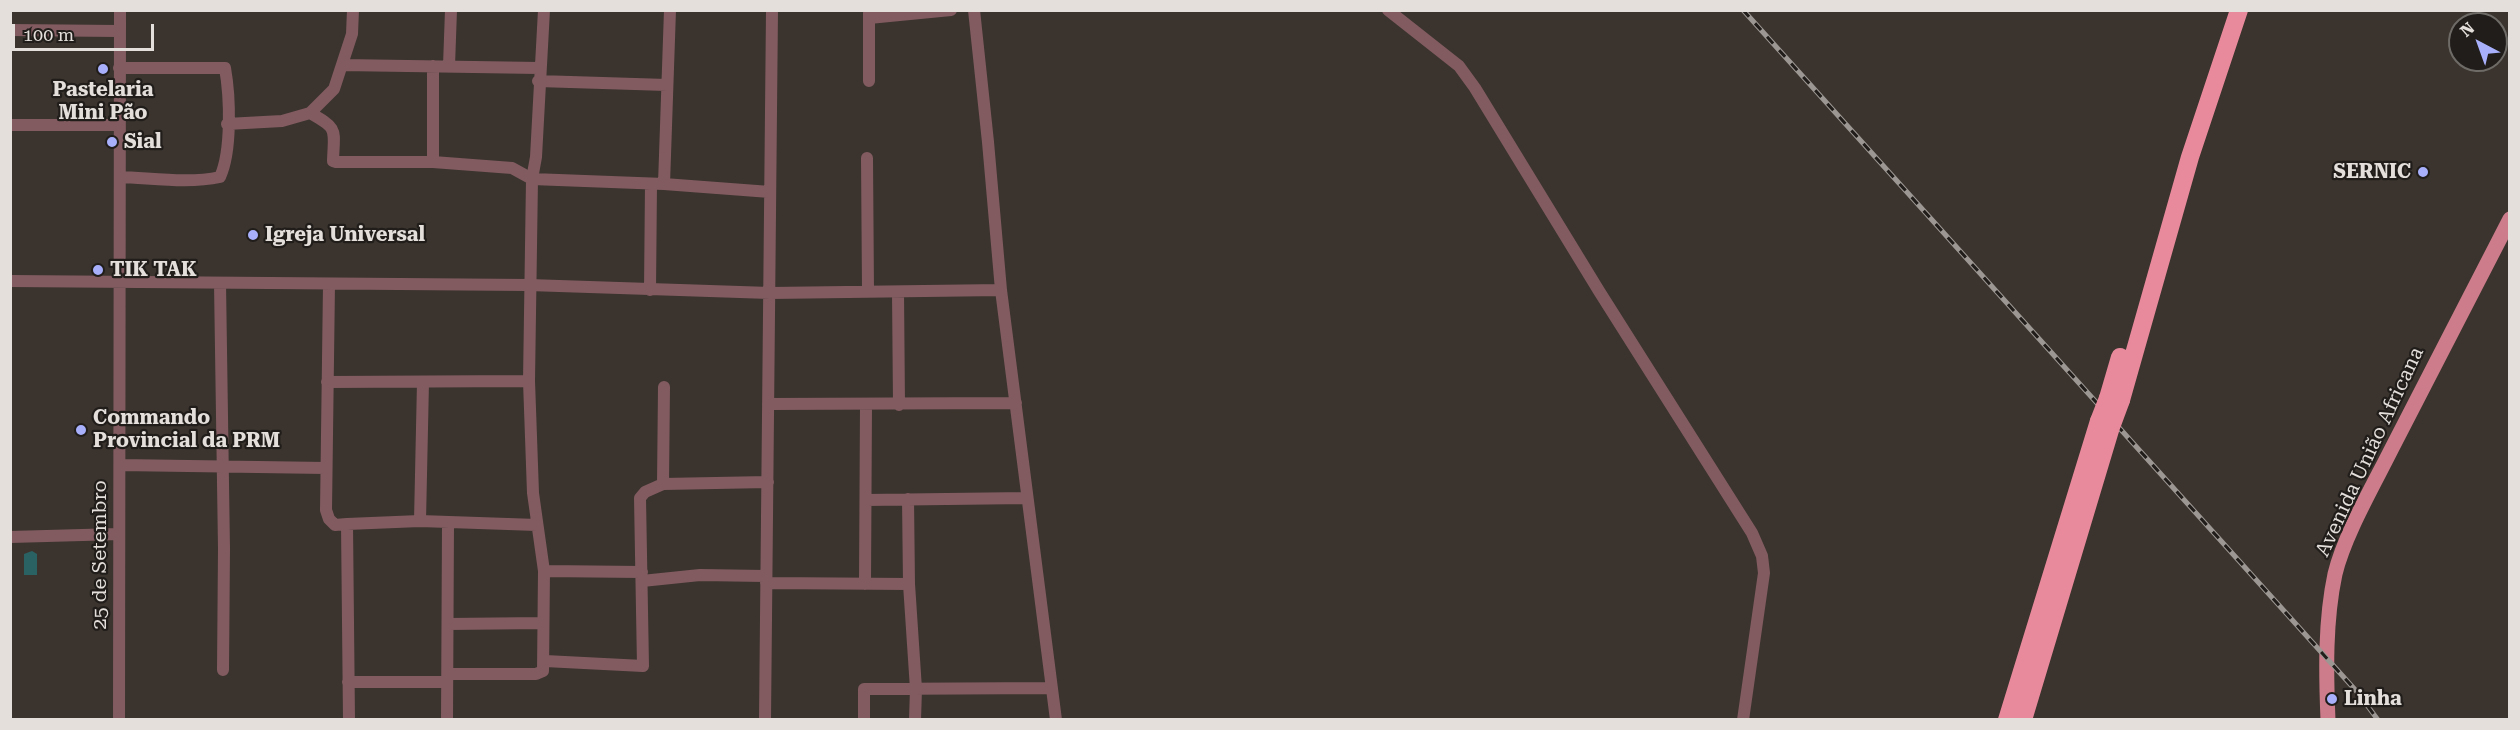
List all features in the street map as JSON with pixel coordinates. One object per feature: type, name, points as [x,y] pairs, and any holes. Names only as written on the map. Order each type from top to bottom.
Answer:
[{"type":"highway","points":[[2114,399],[2205,73],[2228,10]]},
{"type":"highway","points":[[2023,720],[2105,424],[2239,10]]},
{"type":"highway","points":[[2007,720],[2091,444],[2105,424]]},
{"type":"main road","name":"Avenida União Africana","points":[[2328,720],[2327,658],[2331,599],[2343,552],[2365,502],[2510,219]]},
{"type":"street","name":"25 de Setembro","points":[[119,720],[120,10]]},
{"type":"street","points":[[227,124],[282,122],[310,113],[334,89],[352,34],[353,10]]},
{"type":"street","points":[[449,66],[451,10]]},
{"type":"street","points":[[348,682],[536,674],[543,671],[545,661],[544,571],[533,493],[529,381],[529,285],[532,179],[536,157],[544,10]]},
{"type":"street","points":[[664,184],[670,10]]},
{"type":"street","points":[[765,720],[772,10]]},
{"type":"street","points":[[869,81],[869,14],[951,10]]},
{"type":"street","points":[[974,10],[1000,290],[1056,720]]},
{"type":"street","points":[[1388,10],[1459,66],[1475,88],[1599,291],[1752,533],[1762,556],[1764,573],[1743,720]]},
{"type":"street","points":[[10,30],[119,31]]},
{"type":"street","points":[[342,65],[449,66],[667,85]]},
{"type":"street","points":[[433,66],[433,162]]},
{"type":"street","points":[[119,68],[225,68],[227,124],[226,159],[220,177],[176,179],[120,177]]},
{"type":"street","points":[[310,113],[331,124],[334,130],[333,161],[336,162],[433,162],[512,168],[532,179],[664,184],[770,192]]},
{"type":"street","points":[[10,125],[119,125]]},
{"type":"street","points":[[867,158],[868,291]]},
{"type":"street","points":[[650,290],[651,184]]},
{"type":"street","points":[[10,281],[529,285],[770,293],[1000,290]]},
{"type":"street","points":[[220,283],[224,549],[223,670]]},
{"type":"street","points":[[329,284],[326,468],[326,510],[329,519],[335,525],[420,522],[537,525]]},
{"type":"street","points":[[898,292],[899,405]]},
{"type":"street","points":[[327,382],[529,381]]},
{"type":"street","points":[[420,522],[423,382]]},
{"type":"street","points":[[663,484],[664,387]]},
{"type":"street","points":[[768,404],[1016,403]]},
{"type":"street","points":[[866,405],[866,584]]},
{"type":"street","points":[[120,465],[326,468]]},
{"type":"street","points":[[545,661],[643,666],[640,498],[645,492],[663,484],[768,482]]},
{"type":"street","points":[[866,500],[1027,498]]},
{"type":"street","points":[[908,499],[909,584],[916,689],[915,720]]},
{"type":"street","points":[[347,524],[349,720]]},
{"type":"street","points":[[447,720],[448,524]]},
{"type":"street","points":[[10,537],[119,534]]},
{"type":"street","points":[[544,571],[642,577],[700,575],[766,580],[909,584]]},
{"type":"street","points":[[448,624],[543,622]]},
{"type":"street","points":[[864,720],[864,689],[1052,688]]},
{"type":"water","points":[[32,551],[37,554],[37,575],[24,575],[24,554]]},
{"type":"railway","points":[[1743,10],[2358,693],[2378,720]]},
{"type":"place","name":"Pastelaria Mini Pão","points":[[103,69]]},
{"type":"place","name":"Sial","points":[[112,142]]},
{"type":"place","name":"SERNIC","points":[[2423,172]]},
{"type":"place","name":"Igreja Universal","points":[[253,235]]},
{"type":"place","name":"TIK TAK","points":[[98,270]]},
{"type":"place","name":"Commando Provincial da PRM","points":[[81,430]]},
{"type":"place","name":"Linha","points":[[2332,699]]}]
